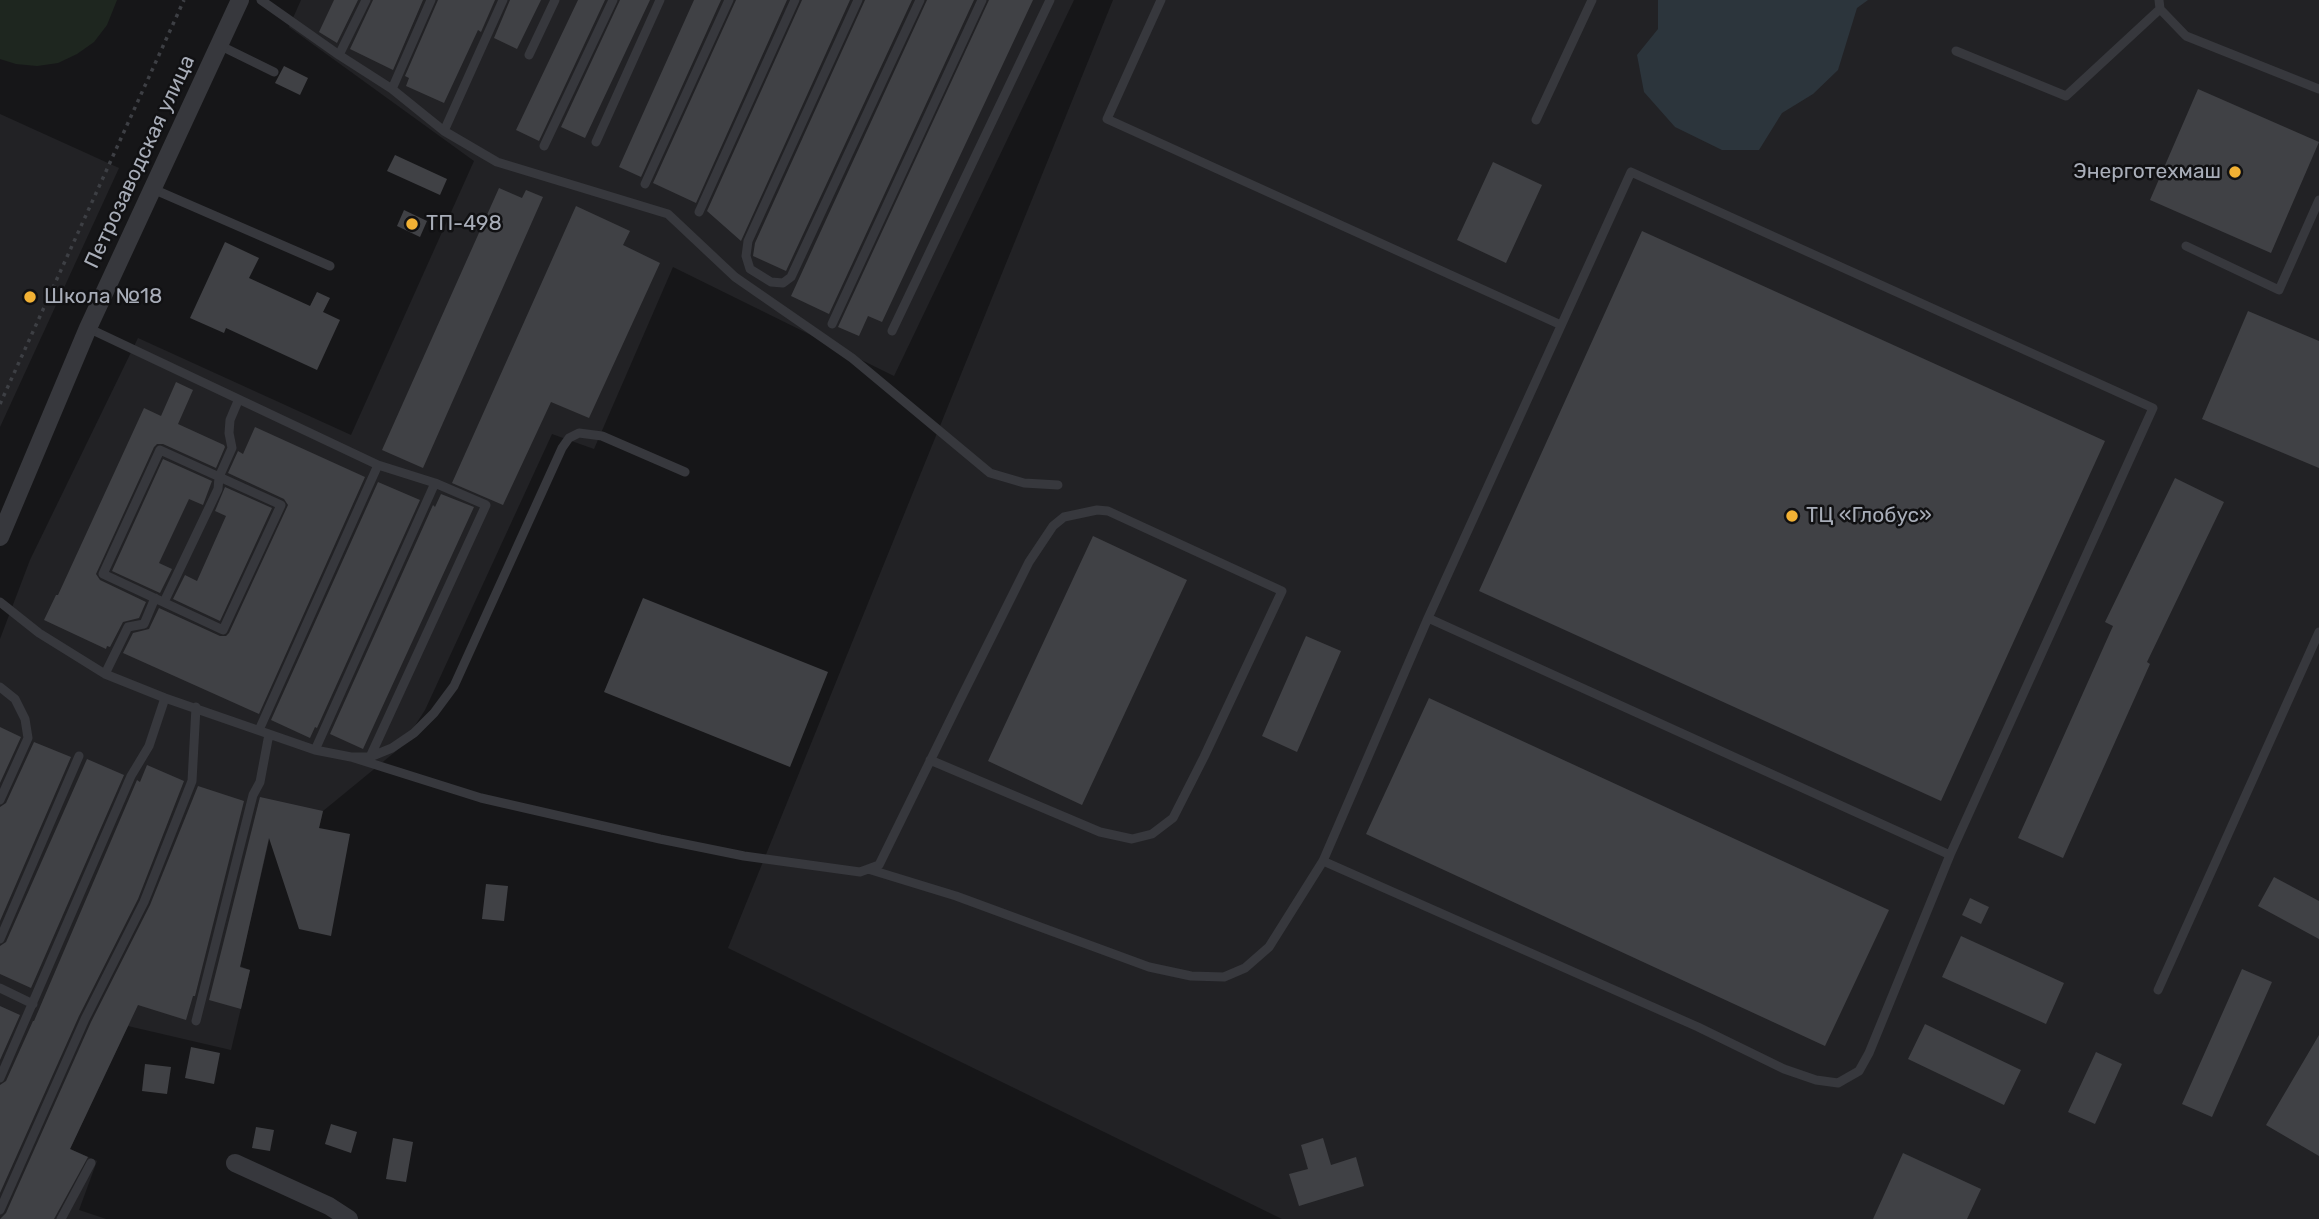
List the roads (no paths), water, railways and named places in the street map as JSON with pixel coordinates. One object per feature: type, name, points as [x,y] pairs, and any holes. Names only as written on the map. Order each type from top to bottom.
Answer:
[{"type":"street","name":"Петрозаводская улица","points":[[0,537],[88,328],[240,0]]},
{"type":"street","points":[[236,1163],[329,1206],[349,1219]]},
{"type":"lane","points":[[261,0],[392,89],[444,131],[497,162],[668,214],[735,277],[852,358],[990,473],[1024,482],[1058,485]]},
{"type":"lane","points":[[339,55],[366,0]]},
{"type":"lane","points":[[392,89],[431,0]]},
{"type":"lane","points":[[444,131],[503,0]]},
{"type":"lane","points":[[529,55],[555,0]]},
{"type":"lane","points":[[544,146],[613,0]]},
{"type":"lane","points":[[596,142],[660,0]]},
{"type":"lane","points":[[645,184],[729,0]]},
{"type":"lane","points":[[699,212],[795,0]]},
{"type":"lane","points":[[858,0],[748,241],[746,256],[750,269],[771,282],[783,284],[791,277],[920,0]]},
{"type":"lane","points":[[832,324],[982,0]]},
{"type":"lane","points":[[892,331],[1050,0]]},
{"type":"lane","points":[[1161,0],[1107,119],[1561,325]]},
{"type":"lane","points":[[1536,120],[1592,0]]},
{"type":"lane","points":[[1956,51],[2066,96],[2160,4],[2186,36],[2319,89]]},
{"type":"lane","points":[[219,45],[274,72]]},
{"type":"lane","points":[[868,869],[956,896],[1149,967],[1191,976],[1224,977],[1245,968],[1269,947],[1323,861],[1428,618],[1631,172],[2153,408],[1950,855],[1869,1053],[1859,1071],[1838,1083],[1816,1080],[1784,1069],[1698,1027],[1323,861]]},
{"type":"lane","points":[[153,189],[330,266]]},
{"type":"lane","points":[[2186,246],[2279,290],[2319,200]]},
{"type":"lane","points":[[88,328],[378,465],[435,482],[485,505],[370,757]]},
{"type":"lane","points":[[104,674],[128,627],[144,624],[160,600],[218,489],[219,477],[232,448],[230,420],[238,401]]},
{"type":"lane","points":[[351,757],[370,757],[392,748],[414,733],[434,713],[454,686],[562,448],[569,438],[579,433],[602,436],[685,472]]},
{"type":"lane","points":[[160,450],[281,505],[223,630],[160,600],[103,575],[160,450]]},
{"type":"lane","points":[[259,730],[378,465]]},
{"type":"lane","points":[[315,750],[435,482]]},
{"type":"lane","points":[[0,602],[39,633],[104,674],[315,750],[351,757],[481,798],[660,839],[744,856],[860,872],[879,865],[930,760],[1029,562],[1053,526],[1065,517],[1097,510],[1108,511],[1282,590],[1173,818],[1152,834],[1132,839],[1100,832],[930,760]]},
{"type":"lane","points":[[1428,618],[1950,855]]},
{"type":"lane","points":[[2158,990],[2319,632]]},
{"type":"lane","points":[[0,687],[15,699],[24,719],[28,738],[0,800]]},
{"type":"lane","points":[[0,1078],[131,776],[149,746],[165,698]]},
{"type":"lane","points":[[0,1210],[85,1018],[144,902],[192,781],[195,707]]},
{"type":"lane","points":[[196,1021],[253,795],[260,782],[269,734]]},
{"type":"lane","points":[[0,939],[79,756]]},
{"type":"lane","points":[[0,988],[33,1004]]},
{"type":"lane","points":[[61,1219],[91,1163]]},
{"type":"place","name":"Энерготехмаш","points":[[2235,172]]},
{"type":"place","name":"ТП-498","points":[[412,224]]},
{"type":"place","name":"Школа №18","points":[[30,297]]},
{"type":"place","name":"ТЦ «Глобус»","points":[[1792,516]]}]
